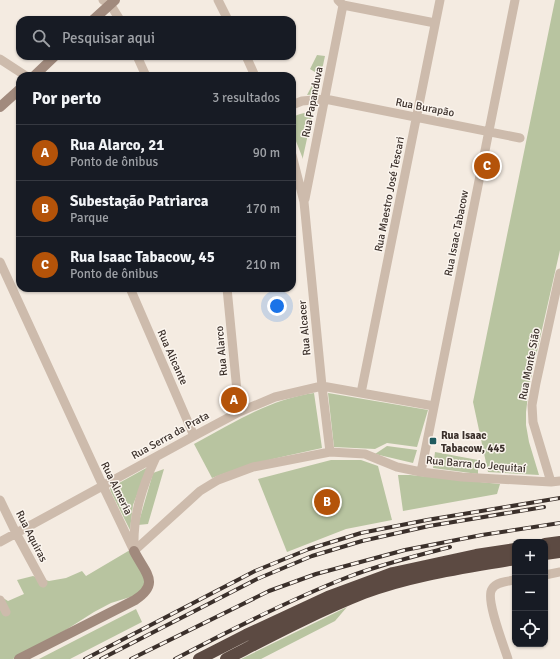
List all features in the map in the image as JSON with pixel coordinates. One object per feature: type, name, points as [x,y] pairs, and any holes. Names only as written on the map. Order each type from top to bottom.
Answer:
[{"type":"highway","points":[[548,544],[560,542]]},
{"type":"highway","points":[[199,659],[246,635],[328,597],[393,573],[512,550]]},
{"type":"highway","points":[[548,554],[560,552]]},
{"type":"highway","points":[[226,659],[324,610],[364,593],[402,581],[455,569],[512,560]]},
{"type":"street","points":[[218,0],[226,16]]},
{"type":"street","name":"Rua Maestro José Tescari","points":[[361,393],[440,0]]},
{"type":"street","name":"Rua Isaac Tabacow","points":[[421,472],[515,0]]},
{"type":"street","points":[[97,16],[109,2],[118,16]]},
{"type":"street","points":[[340,3],[435,23]]},
{"type":"street","name":"Rua Papanduva","points":[[304,202],[325,99],[340,3]]},
{"type":"street","points":[[0,59],[20,72]]},
{"type":"street","points":[[38,72],[51,60]]},
{"type":"street","points":[[139,60],[144,72]]},
{"type":"street","points":[[248,60],[253,72]]},
{"type":"street","points":[[0,107],[16,93]]},
{"type":"street","name":"Rua Burapão","points":[[296,103],[302,101],[325,99],[520,138]]},
{"type":"street","name":"Rua Alcacer","points":[[296,171],[304,202],[330,452]]},
{"type":"street","name":"Rua Almeria","points":[[0,262],[103,486],[134,551],[149,577],[150,583],[149,588],[135,600],[19,659]]},
{"type":"street","name":"Rua Monte Sião","points":[[555,482],[534,422],[532,405],[557,297],[560,273]]},
{"type":"street","name":"Rua Alicante","points":[[132,292],[194,436]]},
{"type":"street","name":"Rua Alarco","points":[[227,292],[239,412]]},
{"type":"street","name":"Rua Serra da Prata","points":[[0,542],[239,412],[276,397],[322,386],[434,406]]},
{"type":"street","name":"Rua Barra do Jequitaí","points":[[134,551],[200,491],[218,480],[253,468],[330,452],[365,454],[397,468],[421,472],[462,477],[555,482]]},
{"type":"street","points":[[134,551],[135,521],[141,495],[156,457]]},
{"type":"street","name":"Rua Aquiras","points":[[0,500],[42,583]]},
{"type":"street","points":[[548,574],[560,572]]},
{"type":"street","points":[[508,659],[495,620],[491,602],[491,589],[500,583],[512,581]]},
{"type":"street","points":[[0,600],[6,612]]},
{"type":"green space","points":[[555,0],[560,0],[560,250],[529,387],[526,412],[526,425],[529,442],[539,475],[488,472],[473,402]]},
{"type":"green space","points":[[317,55],[325,56],[317,93],[307,95],[318,74],[310,69]]},
{"type":"green space","points":[[313,111],[303,159],[296,141],[296,116]]},
{"type":"green space","points":[[314,393],[322,448],[252,464],[212,478],[194,444],[267,406],[298,396]]},
{"type":"green space","points":[[328,393],[428,410],[417,447],[387,443],[375,449],[334,447]]},
{"type":"green space","points":[[387,446],[417,450],[413,463],[375,454]]},
{"type":"green space","points":[[435,452],[478,460],[478,474],[433,468]]},
{"type":"green space","points":[[331,460],[361,460],[378,466],[392,520],[346,529],[287,552],[258,479]]},
{"type":"green space","points":[[148,467],[133,505],[130,530],[110,488]]},
{"type":"green space","points":[[164,469],[148,524],[138,525],[153,473]]},
{"type":"green space","points":[[398,475],[500,484],[497,494],[403,511]]},
{"type":"green space","points":[[130,550],[148,581],[140,594],[111,603],[61,633],[13,659],[0,659],[0,596],[8,601],[24,594],[17,580],[33,576],[49,581],[66,578],[82,571],[86,576]]},
{"type":"green space","points":[[347,607],[335,621],[261,659],[241,659]]},
{"type":"green space","points":[[136,609],[142,622],[70,659],[39,659]]},
{"type":"railway","points":[[85,659],[255,571],[309,549],[361,533],[427,520],[560,498]]},
{"type":"railway","points":[[101,659],[257,579],[312,556],[362,541],[429,526],[544,507]]},
{"type":"railway","points":[[131,659],[269,591],[316,574],[405,550],[482,535],[560,523]]},
{"type":"railway","points":[[175,659],[261,615],[348,577],[399,560],[450,547]]},
{"type":"place","name":"Rua Isaac Tabacow, 45","points":[[487,166]]},
{"type":"place","name":"Rua Alarco, 21","points":[[234,400]]},
{"type":"place","name":"Rua Isaac Tabacow, 445","points":[[433,441]]},
{"type":"place","name":"Subestação Patriarca","points":[[327,502]]}]
